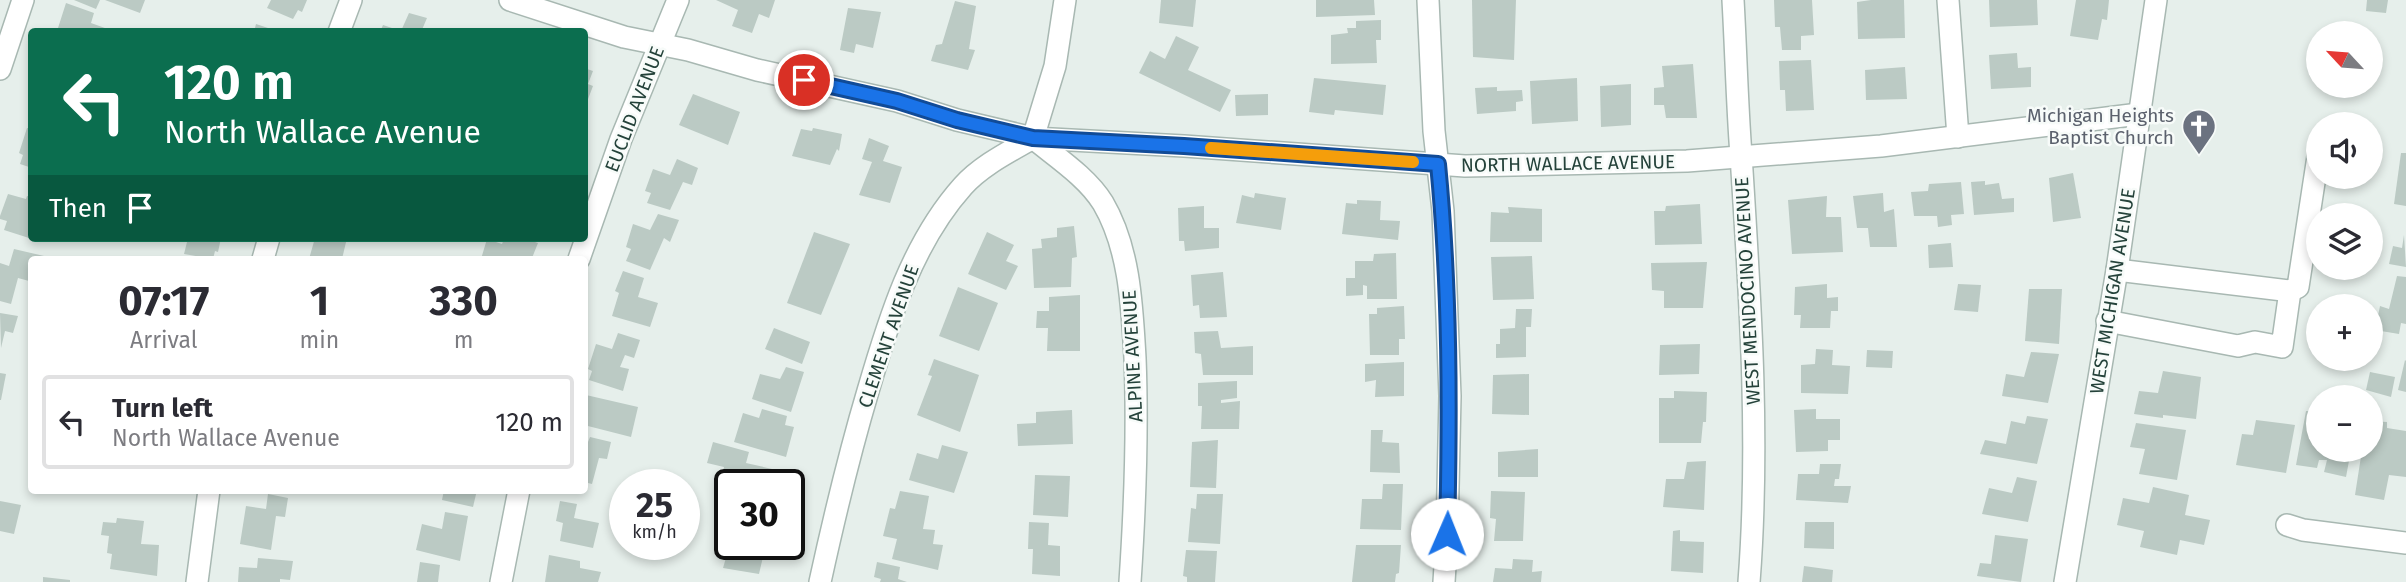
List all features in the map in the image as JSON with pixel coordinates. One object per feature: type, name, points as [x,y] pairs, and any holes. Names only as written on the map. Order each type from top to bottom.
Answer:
[{"type":"street","points":[[0,69],[23,0]]},
{"type":"street","points":[[340,28],[351,0]]},
{"type":"street","name":"NORTH WALLACE AVENUE","points":[[510,0],[624,37],[897,101],[957,120],[1033,138],[1465,166],[1674,162],[1881,146],[2139,114]]},
{"type":"street","name":"EUCLID AVENUE","points":[[588,233],[621,139],[678,0]]},
{"type":"street","points":[[1033,138],[1055,66],[1065,0]]},
{"type":"street","points":[[1428,0],[1434,131],[1443,211],[1450,396],[1444,582]]},
{"type":"street","name":"WEST MENDOCINO AVENUE","points":[[1733,0],[1751,295],[1753,479],[1749,582]]},
{"type":"street","points":[[1948,0],[1958,137]]},
{"type":"street","name":"WEST MICHIGAN AVENUE","points":[[2065,582],[2117,270],[2156,0]]},
{"type":"street","name":"CLEMENT AVENUE","points":[[820,582],[841,482],[877,357],[910,267],[924,240],[965,184],[989,163],[1033,138]]},
{"type":"street","name":"ALPINE AVENUE","points":[[1033,138],[1081,178],[1102,201],[1114,225],[1123,257],[1132,307],[1137,407],[1130,582]]},
{"type":"street","points":[[2117,270],[2290,291],[2298,287],[2313,189]]},
{"type":"street","points":[[2108,321],[2238,346],[2255,342],[2282,347],[2290,291]]},
{"type":"street","points":[[197,582],[208,494]]},
{"type":"street","points":[[502,582],[518,494]]},
{"type":"street","points":[[2287,525],[2304,530],[2406,543]]},
{"type":"building","points":[[74,0],[100,0],[96,9]]},
{"type":"building","points":[[105,0],[145,0],[140,13]]},
{"type":"building","points":[[271,0],[307,0],[302,12],[298,10],[293,19],[267,8]]},
{"type":"building","points":[[716,0],[775,0],[769,18],[759,14],[752,33],[732,26],[738,10]]},
{"type":"building","points":[[1161,0],[1196,0],[1193,27],[1159,23]]},
{"type":"building","points":[[1316,0],[1374,0],[1375,15],[1316,17]]},
{"type":"building","points":[[1472,0],[1516,0],[1514,60],[1473,57]]},
{"type":"building","points":[[1774,0],[1812,0],[1814,35],[1801,36],[1801,50],[1782,50],[1780,27],[1775,27]]},
{"type":"building","points":[[1904,0],[1905,38],[1858,39],[1857,2]]},
{"type":"building","points":[[1989,0],[2037,0],[2038,25],[1990,27]]},
{"type":"building","points":[[2076,0],[2109,0],[2107,20],[2102,19],[2098,40],[2070,36]]},
{"type":"building","points":[[2367,0],[2388,0],[2386,13],[2366,11]]},
{"type":"building","points":[[955,1],[976,6],[969,49],[975,50],[968,70],[931,61],[936,45],[942,44]]},
{"type":"building","points":[[66,3],[94,13],[91,23],[105,28],[58,28]]},
{"type":"building","points":[[848,8],[881,12],[873,48],[856,44],[854,53],[840,50]]},
{"type":"building","points":[[409,13],[427,18],[423,28],[402,28]]},
{"type":"building","points":[[1381,20],[1381,40],[1376,40],[1377,63],[1331,64],[1331,35],[1348,33],[1347,28],[1356,28],[1356,21]]},
{"type":"building","points":[[1176,36],[1199,47],[1188,70],[1231,90],[1220,112],[1139,73],[1150,51],[1165,59]]},
{"type":"building","points":[[2017,53],[2018,68],[2031,67],[2031,87],[1991,89],[1989,55]]},
{"type":"building","points":[[1811,60],[1814,110],[1786,111],[1785,90],[1780,90],[1779,61]]},
{"type":"building","points":[[1693,64],[1697,118],[1666,118],[1664,105],[1654,105],[1654,88],[1664,87],[1662,66]]},
{"type":"building","points":[[1905,67],[1907,99],[1866,100],[1865,70]]},
{"type":"building","points":[[588,69],[593,71],[588,84]]},
{"type":"building","points":[[1314,78],[1386,85],[1383,115],[1335,110],[1334,115],[1309,112]]},
{"type":"building","points":[[1577,78],[1578,121],[1532,124],[1530,81]]},
{"type":"building","points":[[588,84],[593,86],[588,99]]},
{"type":"building","points":[[1631,84],[1631,125],[1601,127],[1600,86]]},
{"type":"building","points":[[1497,87],[1497,91],[1522,90],[1523,101],[1516,102],[1516,111],[1477,114],[1475,88]]},
{"type":"building","points":[[693,94],[740,112],[728,145],[679,125]]},
{"type":"building","points":[[1268,94],[1268,115],[1236,116],[1235,95]]},
{"type":"building","points":[[28,128],[28,167],[20,164],[23,155],[19,153]]},
{"type":"building","points":[[813,128],[842,134],[839,151],[837,149],[830,165],[792,156],[801,129],[812,131]]},
{"type":"building","points":[[869,138],[889,146],[883,161],[902,167],[890,203],[859,195],[872,162],[862,159]]},
{"type":"building","points":[[2401,153],[2406,153],[2406,206],[2394,204]]},
{"type":"building","points":[[677,159],[698,168],[692,185],[683,182],[670,210],[647,203],[651,193],[645,191],[653,169],[670,175]]},
{"type":"building","points":[[2073,173],[2081,218],[2053,222],[2049,178]]},
{"type":"building","points":[[1985,181],[1985,185],[1999,183],[2002,199],[2014,198],[2014,212],[1974,215],[1971,182]]},
{"type":"building","points":[[1961,182],[1964,214],[1951,215],[1952,225],[1938,227],[1937,216],[1914,216],[1911,192],[1928,191],[1929,184]]},
{"type":"building","points":[[1255,193],[1286,198],[1281,230],[1236,223],[1242,195],[1254,198]]},
{"type":"building","points":[[1883,193],[1884,212],[1894,209],[1897,247],[1870,247],[1868,228],[1857,228],[1853,196]]},
{"type":"building","points":[[8,194],[26,199],[28,196],[28,238],[4,230],[7,221],[0,219]]},
{"type":"building","points":[[1827,196],[1826,217],[1841,217],[1843,252],[1792,254],[1788,200]]},
{"type":"building","points":[[1357,200],[1381,201],[1380,220],[1400,221],[1398,240],[1342,234],[1346,203],[1357,204]]},
{"type":"building","points":[[1700,204],[1702,244],[1655,245],[1654,211],[1665,211],[1666,206]]},
{"type":"building","points":[[1204,206],[1204,228],[1219,228],[1219,248],[1185,251],[1184,241],[1179,241],[1178,208]]},
{"type":"building","points":[[1508,207],[1542,209],[1542,242],[1490,242],[1491,212],[1509,213]]},
{"type":"building","points":[[658,214],[679,220],[670,242],[664,238],[650,270],[626,261],[631,249],[626,247],[633,224],[650,230]]},
{"type":"building","points":[[1074,226],[1077,257],[1072,258],[1071,287],[1034,288],[1032,249],[1042,248],[1041,239],[1057,237],[1057,228]]},
{"type":"building","points":[[814,232],[850,244],[821,315],[787,303]]},
{"type":"building","points":[[987,232],[1014,245],[1006,261],[1018,266],[1006,290],[968,274]]},
{"type":"building","points":[[2404,235],[2406,267],[2389,264],[2393,246],[2402,248]]},
{"type":"building","points":[[187,242],[220,242],[218,252],[215,251],[214,256],[184,254]]},
{"type":"building","points":[[314,242],[346,242],[343,256],[310,256]]},
{"type":"building","points":[[486,242],[538,243],[533,256],[482,256]]},
{"type":"building","points":[[1951,243],[1953,267],[1929,268],[1928,245]]},
{"type":"building","points":[[14,249],[44,256],[28,256],[28,281],[18,278],[11,304],[0,301],[0,263],[9,266]]},
{"type":"building","points":[[1396,253],[1397,299],[1367,299],[1367,286],[1363,285],[1363,295],[1346,296],[1346,278],[1355,278],[1355,261],[1373,261],[1374,254]]},
{"type":"building","points":[[1532,256],[1534,299],[1493,300],[1491,257]]},
{"type":"building","points":[[1707,262],[1703,308],[1664,308],[1664,291],[1652,290],[1651,263]]},
{"type":"building","points":[[623,271],[644,278],[638,297],[658,303],[650,327],[612,316],[619,293],[615,291]]},
{"type":"building","points":[[1223,272],[1227,317],[1200,318],[1199,305],[1193,306],[1191,275]]},
{"type":"building","points":[[2397,276],[2406,277],[2406,324],[2401,323],[2399,334],[2383,331],[2383,307],[2389,309]]},
{"type":"building","points":[[1827,284],[1827,298],[1838,297],[1838,311],[1831,311],[1830,328],[1800,328],[1801,315],[1794,315],[1795,287]]},
{"type":"building","points":[[1958,284],[1981,285],[1978,312],[1954,310]]},
{"type":"building","points":[[958,287],[998,303],[979,351],[939,336]]},
{"type":"building","points":[[2029,289],[2062,289],[2059,344],[2025,341]]},
{"type":"building","points":[[1080,295],[1080,351],[1047,351],[1048,328],[1036,328],[1037,311],[1049,311],[1049,297]]},
{"type":"building","points":[[1404,306],[1405,339],[1399,339],[1399,355],[1370,355],[1369,314],[1377,314],[1377,308]]},
{"type":"building","points":[[1516,309],[1532,309],[1531,327],[1526,327],[1526,357],[1496,358],[1500,329],[1515,328]]},
{"type":"building","points":[[0,313],[18,316],[13,333],[5,331],[1,348]]},
{"type":"building","points":[[774,328],[810,342],[802,364],[765,349]]},
{"type":"building","points":[[1218,331],[1221,348],[1253,346],[1253,375],[1203,375],[1201,354],[1195,353],[1194,332]]},
{"type":"building","points":[[618,333],[640,340],[634,358],[625,355],[620,367],[629,369],[623,391],[589,380],[592,371],[588,369],[596,344],[612,349]]},
{"type":"building","points":[[1700,344],[1699,374],[1659,375],[1660,345]]},
{"type":"building","points":[[1816,349],[1833,350],[1832,365],[1850,366],[1848,394],[1801,393],[1801,365],[1815,364]]},
{"type":"building","points":[[1867,350],[1893,351],[1892,368],[1866,367]]},
{"type":"building","points":[[2031,352],[2059,354],[2048,403],[2002,396],[2006,374],[2024,377]]},
{"type":"building","points":[[934,359],[979,375],[960,432],[917,415],[932,376],[928,375]]},
{"type":"building","points":[[2406,361],[2406,392],[2398,390]]},
{"type":"building","points":[[1404,362],[1404,396],[1375,397],[1376,380],[1365,382],[1365,364]]},
{"type":"building","points":[[786,367],[804,372],[791,412],[752,399],[760,374],[780,379]]},
{"type":"building","points":[[2163,371],[2201,377],[2196,419],[2134,414],[2139,391],[2158,393]]},
{"type":"building","points":[[2370,372],[2395,377],[2391,397],[2383,395],[2383,385],[2367,385]]},
{"type":"building","points":[[0,373],[6,374],[1,400],[0,400]]},
{"type":"building","points":[[1529,374],[1529,415],[1492,414],[1493,375]]},
{"type":"building","points":[[1237,381],[1237,398],[1221,400],[1221,403],[1240,401],[1239,429],[1201,429],[1202,406],[1198,406],[1198,383]]},
{"type":"building","points":[[1674,391],[1707,392],[1706,422],[1703,422],[1701,443],[1659,443],[1659,398],[1674,398]]},
{"type":"building","points":[[588,395],[638,407],[631,437],[588,426]]},
{"type":"building","points":[[762,409],[787,416],[785,425],[794,427],[786,457],[734,442],[743,413],[759,418]]},
{"type":"building","points":[[1816,409],[1816,419],[1840,419],[1840,440],[1828,440],[1828,451],[1796,452],[1794,410]]},
{"type":"building","points":[[1072,410],[1073,444],[1018,446],[1017,424],[1036,423],[1036,412]]},
{"type":"building","points":[[2306,411],[2306,462],[2318,462],[2317,468],[2296,465]]},
{"type":"building","points":[[2027,416],[2048,419],[2037,464],[1980,454],[1985,440],[2006,444],[2011,421],[2025,424]]},
{"type":"building","points":[[2256,420],[2295,425],[2286,473],[2236,465],[2242,434],[2253,435]]},
{"type":"building","points":[[2383,422],[2387,422],[2387,428],[2406,431],[2406,477],[2389,475],[2384,500],[2355,495],[2360,462],[2383,462]]},
{"type":"building","points":[[2136,423],[2186,430],[2177,480],[2139,474],[2145,449],[2130,447]]},
{"type":"building","points":[[1371,430],[1383,430],[1382,442],[1399,443],[1400,473],[1370,472]]},
{"type":"building","points":[[590,437],[611,442],[607,459],[599,458],[592,484],[588,483]]},
{"type":"building","points":[[1218,440],[1216,488],[1190,487],[1192,442]]},
{"type":"building","points":[[713,442],[749,452],[746,463],[772,469],[724,469],[707,463]]},
{"type":"building","points":[[942,445],[968,452],[954,493],[909,480],[917,453],[938,459]]},
{"type":"building","points":[[1538,449],[1538,477],[1498,477],[1498,452]]},
{"type":"building","points":[[1706,461],[1704,510],[1663,507],[1666,479],[1684,479],[1687,462]]},
{"type":"building","points":[[2326,462],[2349,462],[2346,477],[2324,472]]},
{"type":"building","points":[[1820,464],[1841,464],[1839,479],[1835,479],[1834,486],[1851,486],[1848,503],[1796,500],[1798,474],[1819,474]]},
{"type":"building","points":[[1035,475],[1070,476],[1068,517],[1033,515]]},
{"type":"building","points":[[2017,477],[2037,481],[2028,522],[1982,514],[1989,488],[2012,493]]},
{"type":"building","points":[[1383,484],[1403,484],[1401,530],[1360,529],[1362,499],[1382,499]]},
{"type":"building","points":[[2153,487],[2189,495],[2185,515],[2210,520],[2204,545],[2180,540],[2177,555],[2140,547],[2144,531],[2117,525],[2123,498],[2149,503]]},
{"type":"building","points":[[900,491],[929,496],[923,529],[935,530],[933,544],[943,545],[938,570],[892,559],[897,539],[883,536],[890,508],[895,509]]},
{"type":"building","points":[[1491,491],[1525,492],[1523,541],[1494,541],[1496,519],[1490,518]]},
{"type":"building","points":[[268,494],[288,498],[285,517],[276,516],[271,550],[240,544],[246,506],[266,509]]},
{"type":"building","points":[[443,494],[476,494],[473,507],[442,500]]},
{"type":"building","points":[[1197,494],[1223,494],[1220,544],[1188,542],[1191,508],[1196,509]]},
{"type":"building","points":[[0,501],[21,505],[14,534],[0,531]]},
{"type":"building","points":[[560,501],[577,504],[574,518],[599,523],[593,548],[560,541],[563,523],[556,521]]},
{"type":"building","points":[[445,512],[468,516],[460,561],[416,550],[422,524],[442,529]]},
{"type":"building","points":[[117,518],[144,521],[141,544],[159,545],[157,576],[110,569],[112,554],[107,553],[109,536],[101,535],[103,522],[116,523]]},
{"type":"building","points":[[1029,522],[1049,523],[1048,545],[1060,546],[1060,576],[1032,574],[1033,549],[1028,549]]},
{"type":"building","points":[[1805,522],[1834,522],[1834,549],[1804,548]]},
{"type":"building","points":[[1680,530],[1680,541],[1704,542],[1703,573],[1671,571],[1673,531]]},
{"type":"building","points":[[1995,535],[2028,539],[2021,582],[1977,576],[1980,563],[1991,564]]},
{"type":"building","points":[[1356,545],[1401,545],[1399,573],[1396,574],[1395,582],[1352,582]]},
{"type":"building","points":[[1186,550],[1217,551],[1215,582],[1187,582],[1187,577],[1183,576]]},
{"type":"building","points":[[549,555],[580,561],[580,568],[601,572],[598,582],[545,582]]},
{"type":"building","points":[[258,558],[293,561],[290,580],[238,582],[239,567],[257,568]]},
{"type":"building","points":[[1513,559],[1533,560],[1532,572],[1542,571],[1541,582],[1493,582],[1495,568],[1512,569]]},
{"type":"building","points":[[725,560],[762,560],[759,574],[723,568]]},
{"type":"building","points":[[420,562],[440,565],[438,582],[417,582]]},
{"type":"building","points":[[877,562],[900,567],[898,579],[907,582],[880,582],[881,579],[874,577]]},
{"type":"building","points":[[1804,566],[1833,570],[1832,582],[1802,582]]},
{"type":"building","points":[[43,577],[70,580],[70,582],[43,582]]},
{"type":"slow traffic","points":[[1211,148],[1413,162]]},
{"type":"place","name":"Michigan Heights Baptist Church","points":[[2199,156]]},
{"type":"route","points":[[804,80],[897,101],[957,120],[1033,138],[1438,164],[1443,211],[1450,396],[1447,534]]}]
